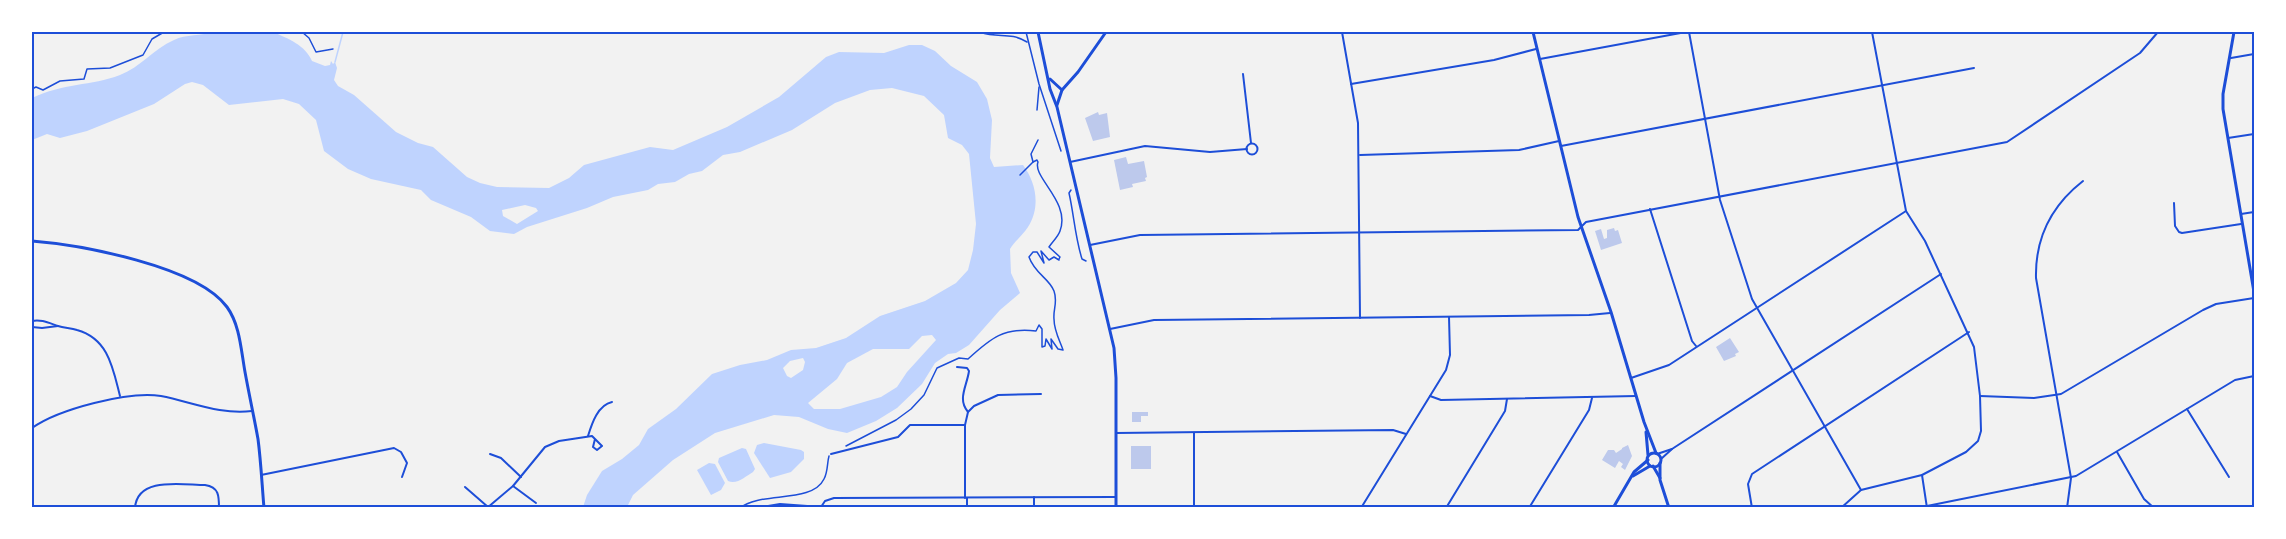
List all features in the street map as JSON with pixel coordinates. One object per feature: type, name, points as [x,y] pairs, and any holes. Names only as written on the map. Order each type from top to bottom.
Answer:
[{"type":"street","points":[[1038,32],[1110,328],[1116,362],[1116,507]]},
{"type":"street","points":[[1057,107],[1062,90],[1078,72],[1106,32]]},
{"type":"street","points":[[1342,32],[1358,123],[1360,318]]},
{"type":"street","points":[[1533,32],[1581,227],[1611,312],[1646,428],[1660,461],[1660,480]]},
{"type":"street","points":[[1540,59],[1687,32],[1719,197],[1756,307],[1861,490]]},
{"type":"street","points":[[1841,507],[1861,490],[1922,474],[1966,452],[1975,445],[1981,431],[1976,356],[1969,332],[1925,241],[1906,210],[1872,32]]},
{"type":"street","points":[[1090,245],[1135,236],[1578,230],[1586,222],[2007,142],[2140,53],[2158,32]]},
{"type":"street","points":[[2234,32],[2222,102],[2254,292]]},
{"type":"street","points":[[1351,84],[1494,60],[1537,48]]},
{"type":"street","points":[[2229,58],[2254,54]]},
{"type":"street","points":[[1561,146],[1974,68]]},
{"type":"street","points":[[1070,162],[1144,146],[1210,152],[1246,149],[1251,143],[1243,74]]},
{"type":"street","points":[[1048,76],[1062,90]]},
{"type":"street","points":[[2228,138],[2254,134]]},
{"type":"street","points":[[1359,155],[1519,150],[1559,141]]},
{"type":"street","points":[[1246,149],[1250,154],[1256,152],[1256,145],[1251,143]]},
{"type":"street","points":[[2067,507],[2071,477],[2036,278],[2036,258],[2040,238],[2048,219],[2063,198],[2083,181]]},
{"type":"street","points":[[2174,203],[2175,226],[2182,233],[2243,223]]},
{"type":"street","points":[[1650,210],[1692,341],[1696,347]]},
{"type":"street","points":[[1631,378],[1661,369],[1906,210]]},
{"type":"street","points":[[2241,214],[2254,212]]},
{"type":"street","points":[[32,241],[112,253],[186,277],[208,288],[227,307],[235,321],[258,440],[264,507]]},
{"type":"street","points":[[1631,478],[1660,461],[1671,449],[1941,274]]},
{"type":"street","points":[[1980,396],[2034,398],[2057,396],[2203,310],[2216,304],[2254,298]]},
{"type":"street","points":[[1110,328],[1154,320],[1588,315],[1611,312]]},
{"type":"street","points":[[1361,507],[1448,364],[1449,317]]},
{"type":"street","points":[[32,321],[48,322],[88,334],[102,345],[111,362],[120,397]]},
{"type":"street","points":[[32,327],[58,326]]},
{"type":"street","points":[[1752,507],[1748,484],[1752,474],[1969,332]]},
{"type":"street","points":[[957,367],[967,368],[969,371],[962,399],[962,404],[968,412]]},
{"type":"street","points":[[1922,474],[1927,507],[2071,477],[2081,474],[2235,380],[2254,376]]},
{"type":"street","points":[[967,507],[965,425],[968,412],[974,406],[998,395],[1041,393]]},
{"type":"street","points":[[32,428],[56,415],[120,397],[160,396],[226,412],[252,411]]},
{"type":"street","points":[[1430,396],[1441,400],[1637,396]]},
{"type":"street","points":[[1529,507],[1589,410],[1592,397]]},
{"type":"street","points":[[1446,507],[1505,411],[1507,399]]},
{"type":"street","points":[[588,436],[592,421],[603,406],[612,402]]},
{"type":"street","points":[[2187,409],[2229,477]]},
{"type":"street","points":[[831,454],[898,437],[910,425],[965,425]]},
{"type":"street","points":[[1646,428],[1648,458],[1660,480],[1669,507]]},
{"type":"street","points":[[1116,433],[1393,430],[1406,434]]},
{"type":"street","points":[[1194,433],[1194,507]]},
{"type":"street","points":[[465,487],[487,507],[513,486],[545,447],[559,441],[588,436],[595,439]]},
{"type":"street","points":[[261,475],[393,448],[401,452],[407,463],[402,477]]},
{"type":"street","points":[[1614,507],[1631,478],[1652,453],[1671,449]]},
{"type":"street","points":[[2117,452],[2144,499],[2154,507]]},
{"type":"street","points":[[490,454],[501,458],[521,477]]},
{"type":"street","points":[[135,507],[139,494],[148,487],[205,485],[214,487],[217,491],[219,507]]},
{"type":"street","points":[[513,486],[536,503]]},
{"type":"street","points":[[1034,497],[1034,507]]},
{"type":"street","points":[[757,507],[780,504],[820,507],[825,501],[834,498],[1116,497]]},
{"type":"path","points":[[32,89],[36,87],[43,90],[60,81],[84,79],[87,69],[110,68],[124,64],[143,55],[152,39],[164,32]]},
{"type":"path","points":[[302,32],[309,38],[316,52],[333,49]]},
{"type":"path","points":[[980,32],[999,36],[1012,34],[1028,42]]},
{"type":"path","points":[[1026,32],[1039,84],[1061,151]]},
{"type":"path","points":[[1036,110],[1039,84]]},
{"type":"path","points":[[1033,162],[1031,154],[1038,140]]},
{"type":"path","points":[[839,449],[896,420],[924,395],[938,368],[958,358],[968,359],[992,338],[1022,329],[1036,331],[1039,325],[1042,329],[1042,347],[1045,346],[1046,339],[1052,349],[1052,339],[1058,350],[1063,350],[1055,329],[1053,316],[1057,304],[1053,289],[1035,271],[1029,257],[1036,252],[1044,263],[1041,251],[1049,260],[1054,257],[1059,260],[1060,257],[1049,247],[1060,233],[1062,220],[1058,202],[1038,173],[1037,160],[1020,175]]},
{"type":"path","points":[[1071,190],[1069,193],[1075,223],[1075,238],[1082,259],[1086,261]]},
{"type":"path","points":[[740,507],[754,501],[799,495],[815,489],[823,482],[827,472],[828,456],[831,454]]},
{"type":"water","points":[[273,32],[285,37],[301,47],[312,61],[325,66],[330,65],[331,61],[333,64],[335,62],[337,68],[334,80],[338,86],[354,95],[396,132],[418,143],[433,147],[467,177],[497,187],[549,188],[569,178],[584,165],[650,147],[673,150],[727,127],[779,97],[826,57],[839,52],[884,53],[909,45],[922,45],[935,51],[951,66],[977,82],[987,99],[992,120],[990,158],[994,167],[1023,165],[1031,179],[1036,203],[1035,211],[1028,227],[1010,249],[1011,273],[1020,293],[1000,310],[969,345],[956,353],[948,354],[935,363],[922,384],[897,408],[876,421],[847,433],[828,429],[799,417],[774,415],[715,433],[673,460],[633,495],[627,507],[583,507],[587,495],[602,471],[639,445],[648,429],[676,409],[712,374],[740,365],[767,360],[791,350],[816,348],[846,338],[880,316],[925,301],[956,283],[968,270],[976,224],[969,154],[962,145],[948,138],[944,115],[924,96],[892,88],[870,90],[835,103],[792,130],[740,152],[723,155],[702,171],[689,174],[675,182],[658,184],[648,190],[613,197],[587,208],[527,227],[514,234],[490,231],[471,217],[431,200],[421,190],[371,179],[348,169],[324,151],[316,120],[299,104],[283,99],[229,105],[203,85],[192,82],[154,104],[87,131],[60,138],[47,134],[32,140],[32,98],[43,93],[120,75],[174,40],[209,33]],"holes":[[[525,205],[536,208],[538,211],[517,224],[503,216],[502,210]],[[932,335],[936,340],[907,372],[897,387],[881,397],[840,409],[814,409],[808,403],[837,379],[847,363],[873,349],[909,349],[922,336]],[[803,358],[805,362],[803,370],[791,378],[787,376],[783,368],[790,361]]]},
{"type":"water","points":[[764,443],[801,450],[804,452],[804,459],[791,472],[770,478],[754,453],[757,445]]},
{"type":"water","points":[[742,448],[746,449],[755,469],[738,481],[728,481],[718,462],[719,458]]},
{"type":"water","points":[[709,463],[715,464],[725,483],[721,490],[711,495],[697,470]]},
{"type":"building","points":[[1098,112],[1099,115],[1107,113],[1110,137],[1093,141],[1085,118]]},
{"type":"building","points":[[1126,157],[1128,164],[1144,161],[1147,177],[1146,181],[1120,190],[1114,160]]},
{"type":"building","points":[[1614,228],[1615,231],[1618,230],[1622,243],[1601,250],[1595,231],[1601,229],[1604,239],[1607,238],[1607,230]]},
{"type":"building","points":[[1730,338],[1739,352],[1735,354],[1736,356],[1724,361],[1716,347]]},
{"type":"building","points":[[1132,412],[1148,412],[1148,416],[1141,416],[1141,422],[1132,422]]},
{"type":"building","points":[[1628,445],[1632,456],[1625,470],[1619,461],[1615,468],[1602,460],[1608,450],[1614,450],[1616,453]]},
{"type":"building","points":[[1131,446],[1151,446],[1151,469],[1131,469]]},
{"type":"waterway","points":[[335,62],[343,32]]}]
